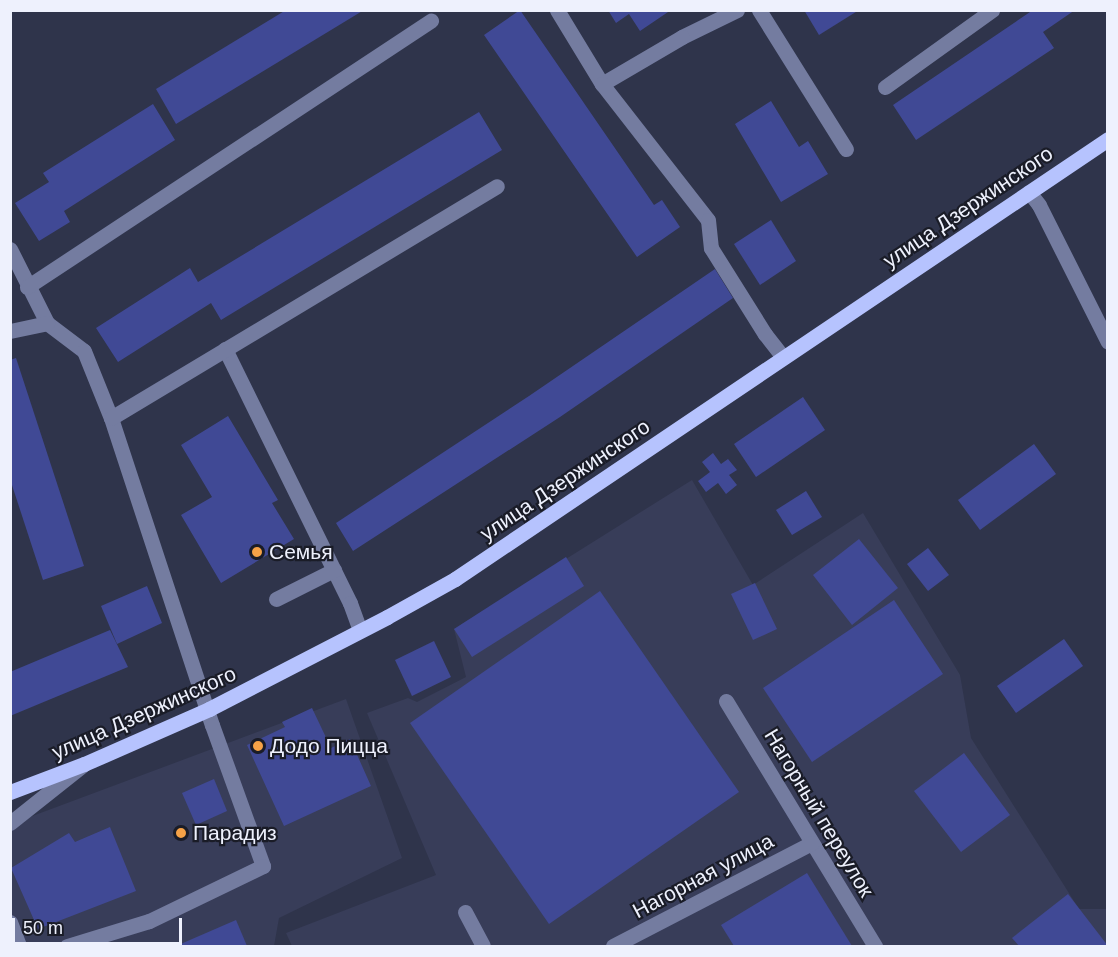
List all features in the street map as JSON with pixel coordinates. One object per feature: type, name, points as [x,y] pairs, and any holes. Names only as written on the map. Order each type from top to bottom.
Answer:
[{"type":"main road","name":"улица Дзержинского","points":[[10,792],[84,764],[209,709],[465,572],[1107,139]]},
{"type":"street","points":[[556,10],[602,84],[708,220],[711,248],[765,334],[783,357]]},
{"type":"street","points":[[602,84],[682,37],[737,10]]},
{"type":"street","points":[[759,10],[846,149]]},
{"type":"street","points":[[885,87],[992,10]]},
{"type":"street","points":[[27,286],[431,21]]},
{"type":"street","points":[[111,418],[497,186]]},
{"type":"street","points":[[1029,192],[1039,205],[1107,342]]},
{"type":"street","points":[[10,249],[47,323],[84,351],[111,418],[196,677],[209,709],[212,725],[263,866],[149,921],[67,946]]},
{"type":"street","points":[[10,331],[47,323]]},
{"type":"street","points":[[225,349],[334,570],[360,630]]},
{"type":"street","points":[[276,599],[334,570]]},
{"type":"street","name":"Нагорный переулок","points":[[726,701],[875,946]]},
{"type":"street","points":[[10,824],[84,764]]},
{"type":"street","name":"Нагорная улица","points":[[614,946],[812,843]]},
{"type":"street","points":[[465,912],[483,946]]},
{"type":"street","points":[[10,922],[19,946]]},
{"type":"shaded area","points":[[692,480],[753,585],[863,513],[960,675],[971,738],[1079,909],[1108,909],[1107,946],[292,946],[286,933],[436,875],[367,713],[408,698],[417,702],[466,677],[454,629]]},
{"type":"shaded area","points":[[346,699],[402,858],[279,918],[274,946],[11,946],[11,824]]},
{"type":"building","points":[[286,10],[364,10],[176,124],[156,89]]},
{"type":"building","points":[[520,10],[654,205],[662,200],[680,227],[637,257],[484,35]]},
{"type":"building","points":[[608,10],[671,10],[640,31],[629,14],[616,23]]},
{"type":"building","points":[[804,10],[859,10],[819,35]]},
{"type":"building","points":[[1028,10],[1075,10],[1043,32],[1054,48],[916,140],[893,105],[1030,12]]},
{"type":"building","points":[[771,101],[799,147],[808,141],[828,174],[781,202],[735,124]]},
{"type":"building","points":[[153,104],[175,140],[64,211],[70,222],[39,241],[15,203],[49,182],[43,173]]},
{"type":"building","points":[[479,112],[502,150],[221,320],[211,303],[118,362],[96,328],[190,268],[198,282]]},
{"type":"building","points":[[771,220],[796,261],[760,285],[734,244]]},
{"type":"building","points":[[715,269],[733,298],[560,417],[353,551],[336,523],[529,396]]},
{"type":"building","points":[[16,358],[84,566],[43,580],[10,479],[10,360]]},
{"type":"building","points":[[803,397],[825,430],[756,477],[734,444]]},
{"type":"building","points":[[228,416],[278,500],[272,503],[294,539],[221,583],[181,515],[212,497],[181,445]]},
{"type":"building","points":[[1034,444],[1056,474],[980,530],[958,500]]},
{"type":"building","points":[[713,453],[721,464],[728,459],[737,470],[729,475],[737,485],[726,494],[718,483],[706,492],[698,481],[710,472],[702,462]]},
{"type":"building","points":[[806,491],[822,517],[792,535],[776,510]]},
{"type":"building","points":[[859,539],[898,588],[852,625],[813,575]]},
{"type":"building","points":[[928,548],[949,575],[928,591],[907,564]]},
{"type":"building","points":[[566,557],[584,586],[472,657],[454,629]]},
{"type":"building","points":[[755,583],[777,629],[753,640],[731,594]]},
{"type":"building","points":[[147,586],[162,623],[117,644],[101,606]]},
{"type":"building","points":[[600,591],[739,792],[549,924],[410,723]]},
{"type":"building","points":[[894,600],[943,674],[812,762],[763,688]]},
{"type":"building","points":[[110,630],[128,667],[10,716],[10,672]]},
{"type":"building","points":[[1064,639],[1083,666],[1016,713],[997,686]]},
{"type":"building","points":[[434,641],[451,677],[412,696],[395,660]]},
{"type":"building","points":[[312,708],[331,748],[350,739],[371,786],[284,826],[247,745],[285,727],[282,722]]},
{"type":"building","points":[[964,753],[1010,815],[961,852],[914,791]]},
{"type":"building","points":[[214,779],[227,811],[196,825],[182,793]]},
{"type":"building","points":[[110,827],[136,891],[38,929],[11,868],[69,833],[75,842]]},
{"type":"building","points":[[807,873],[852,946],[734,946],[721,925]]},
{"type":"building","points":[[1068,894],[1108,946],[1019,946],[1012,938]]},
{"type":"building","points":[[236,920],[247,946],[176,946]]},
{"type":"place","name":"Семья","points":[[257,552]]},
{"type":"place","name":"Додо Пицца","points":[[258,746]]},
{"type":"place","name":"Парадиз","points":[[181,833]]}]
